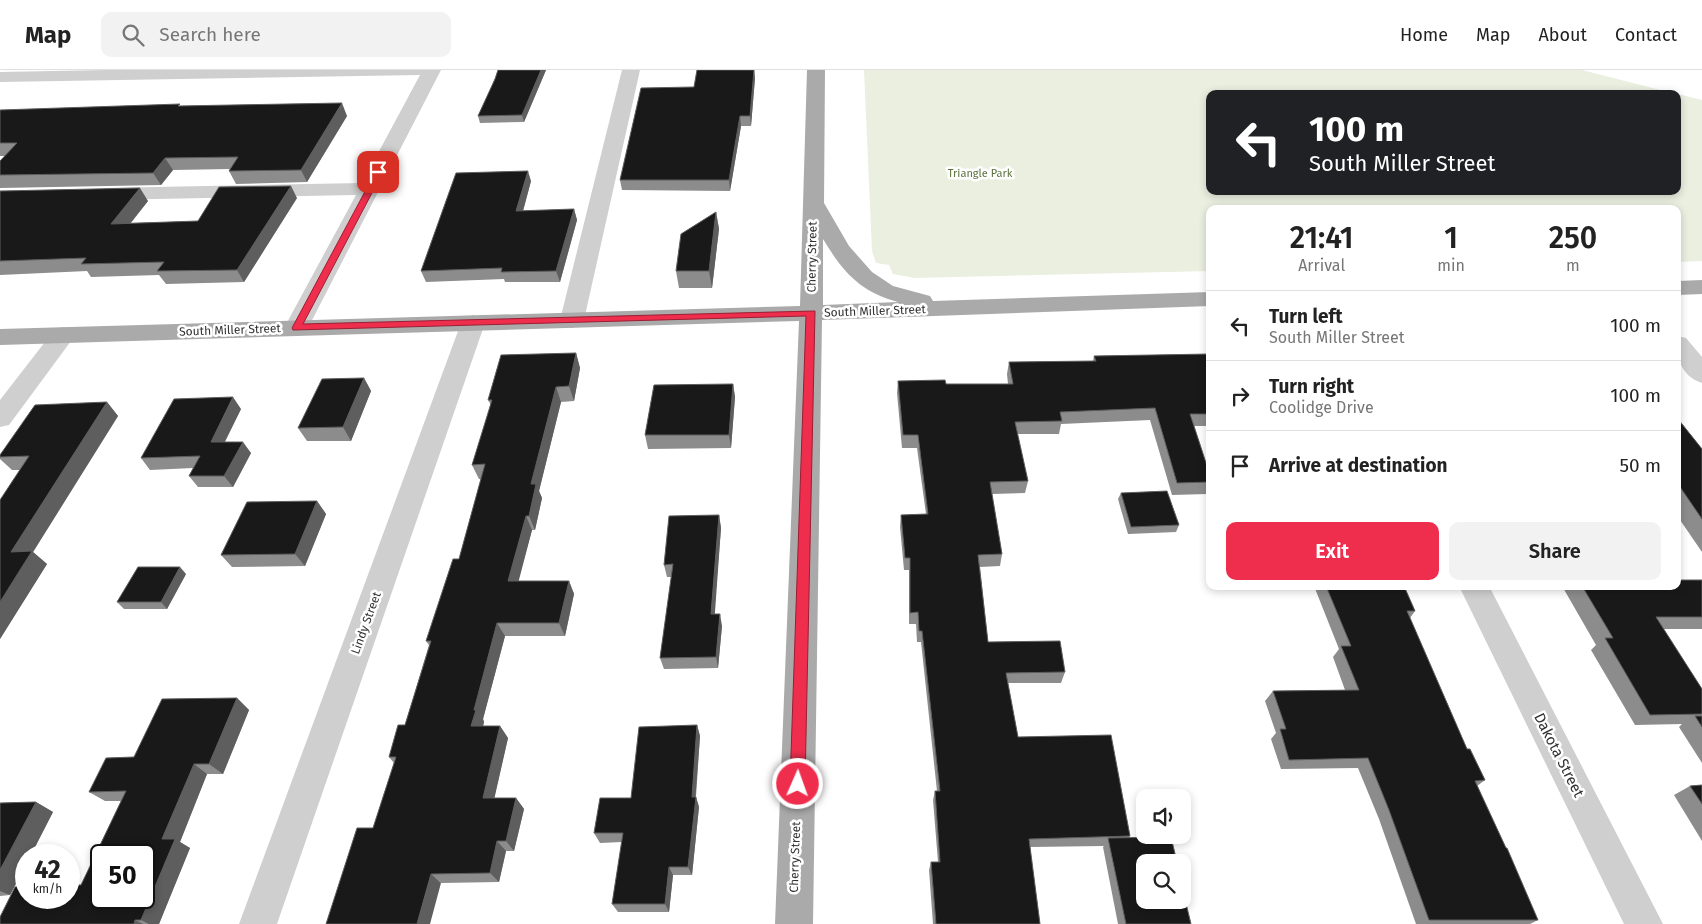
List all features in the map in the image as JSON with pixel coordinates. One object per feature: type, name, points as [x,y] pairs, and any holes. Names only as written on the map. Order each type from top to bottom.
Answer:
[{"type":"main road","name":"Cherry Street","points":[[794,924],[816,70]]},
{"type":"main road","points":[[813,203],[854,267],[874,285],[899,296],[952,308]]},
{"type":"main road","points":[[1681,288],[1702,287]]},
{"type":"main road","name":"South Miller Street","points":[[0,337],[1206,299]]},
{"type":"street","points":[[0,78],[432,70],[296,328]]},
{"type":"street","points":[[572,320],[631,70]]},
{"type":"street","points":[[90,194],[370,189]]},
{"type":"street","name":"Lindy Street","points":[[258,924],[473,323]]},
{"type":"street","points":[[0,418],[63,335]]},
{"type":"street","points":[[1681,348],[1702,374]]},
{"type":"street","name":"Dakota Street","points":[[1476,590],[1644,924]]},
{"type":"green space","name":"Triangle Park","points":[[864,70],[1582,70],[1660,90],[1206,90],[1206,195],[1681,195],[1681,95],[1702,100],[1702,261],[1681,262],[1681,205],[1206,205],[1206,271],[915,278],[893,274],[889,265],[876,263],[872,251]]},
{"type":"building","points":[[498,70],[541,70],[522,115],[478,116]]},
{"type":"building","points":[[697,70],[754,70],[750,116],[740,116],[729,180],[620,180],[641,88],[694,87]]},
{"type":"building","points":[[342,103],[301,170],[229,171],[238,157],[165,158],[153,173],[0,175],[0,161],[17,143],[0,143],[0,110],[180,104],[178,106]]},
{"type":"building","points":[[528,171],[516,211],[574,209],[556,271],[501,272],[502,268],[421,271],[456,173]]},
{"type":"building","points":[[291,186],[237,270],[157,271],[164,262],[81,264],[86,258],[0,261],[0,191],[140,188],[111,224],[198,221],[219,187]]},
{"type":"building","points":[[716,212],[709,271],[676,271],[681,234]]},
{"type":"building","points":[[576,353],[569,386],[556,387],[531,484],[536,484],[529,516],[526,516],[508,581],[569,581],[559,623],[497,623],[471,726],[500,726],[483,798],[516,798],[506,841],[497,841],[490,873],[431,874],[417,924],[326,924],[357,828],[373,828],[396,757],[389,757],[398,725],[405,725],[431,641],[426,641],[453,559],[459,559],[485,464],[472,465],[492,400],[488,400],[501,355]]},
{"type":"building","points":[[1206,354],[1206,414],[1190,414],[1206,463],[1206,482],[1177,483],[1155,408],[1060,412],[1062,421],[1015,422],[1028,481],[990,482],[1002,554],[978,555],[988,642],[1060,641],[1065,672],[1006,673],[1018,737],[1111,735],[1130,836],[1029,839],[1040,924],[936,924],[931,862],[940,862],[935,791],[940,791],[922,631],[919,631],[918,612],[910,613],[910,558],[905,558],[901,515],[928,514],[918,435],[903,435],[898,381],[945,380],[946,384],[1013,384],[1009,362],[1096,361],[1094,356]]},
{"type":"building","points":[[364,378],[343,427],[298,428],[322,379]]},
{"type":"building","points":[[733,384],[729,435],[645,435],[654,385]]},
{"type":"building","points":[[233,397],[211,442],[243,442],[224,476],[189,476],[200,456],[141,458],[174,399]]},
{"type":"building","points":[[107,402],[11,552],[32,551],[0,602],[0,500],[29,456],[0,457],[0,455],[35,405]]},
{"type":"building","points":[[1681,423],[1702,449],[1702,519],[1681,488]]},
{"type":"building","points":[[1167,491],[1179,525],[1131,527],[1121,493]]},
{"type":"building","points":[[317,501],[295,554],[221,555],[247,502]]},
{"type":"building","points":[[719,515],[711,614],[720,614],[716,657],[660,658],[673,564],[664,565],[669,516]]},
{"type":"building","points":[[138,567],[180,567],[161,602],[117,602]]},
{"type":"building","points":[[1681,580],[1702,580],[1702,617],[1656,617],[1702,689],[1702,714],[1650,715],[1605,638],[1613,638],[1584,590],[1681,590]]},
{"type":"building","points":[[1328,590],[1406,590],[1415,611],[1407,611],[1467,749],[1470,749],[1485,780],[1475,781],[1538,920],[1429,920],[1368,758],[1289,760],[1280,729],[1286,729],[1273,691],[1359,690],[1341,646],[1351,646]]},
{"type":"building","points":[[237,698],[209,764],[194,764],[162,839],[175,839],[155,887],[155,844],[101,844],[126,791],[89,792],[106,758],[134,757],[162,699]]},
{"type":"building","points":[[1695,716],[1702,716],[1702,727]]},
{"type":"building","points":[[697,725],[692,797],[696,797],[688,867],[669,867],[665,904],[612,904],[623,833],[594,833],[600,798],[631,798],[639,727]]},
{"type":"building","points":[[1702,785],[1702,804],[1690,786]]},
{"type":"building","points":[[36,802],[0,870],[0,803]]},
{"type":"building","points":[[1108,838],[1136,838],[1136,844],[1173,844],[1175,854],[1136,854],[1136,909],[1187,909],[1191,924],[1126,924]]},
{"type":"building","points":[[90,866],[90,909],[146,909],[141,920],[135,920],[134,924],[0,924],[0,917],[15,887],[15,909],[80,909],[81,885]]},
{"type":"route","points":[[378,172],[296,328],[811,313],[798,784]]}]
